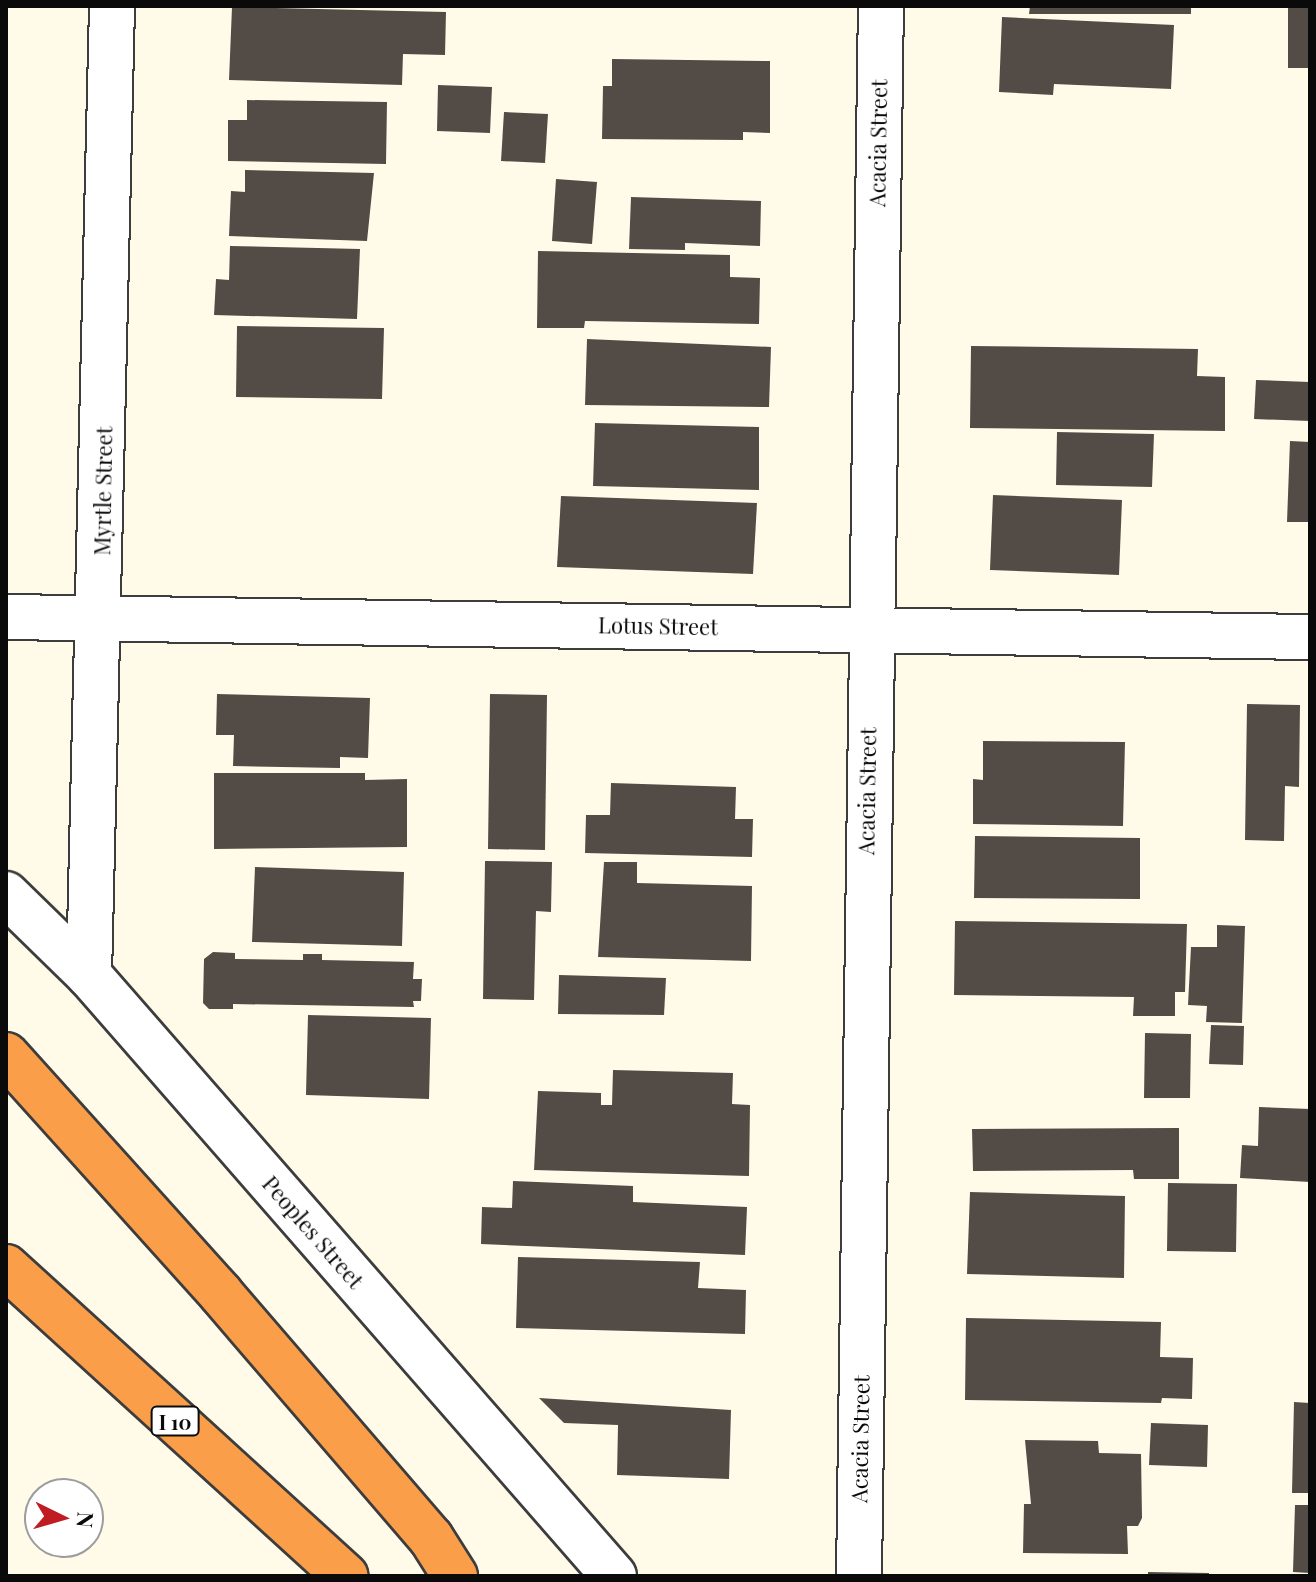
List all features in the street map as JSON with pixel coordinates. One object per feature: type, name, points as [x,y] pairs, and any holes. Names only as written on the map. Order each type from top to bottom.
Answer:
[{"type":"highway","points":[[6,1055],[221,1294],[431,1538],[455,1576]]},
{"type":"highway","name":"I 10","points":[[6,1267],[345,1576]]},
{"type":"street","name":"Myrtle Street","points":[[89,975],[100,619],[112,6]]},
{"type":"street","name":"Acacia Street","points":[[859,1576],[869,629],[881,6]]},
{"type":"street","name":"Lotus Street","points":[[6,617],[1310,637]]},
{"type":"street","name":"Peoples Street","points":[[6,894],[89,975],[614,1576]]},
{"type":"building","points":[[1030,6],[1191,6],[1191,14],[1029,14]]},
{"type":"building","points":[[1288,6],[1310,6],[1310,68],[1288,68]]},
{"type":"building","points":[[232,7],[446,12],[445,55],[403,54],[402,85],[229,80]]},
{"type":"building","points":[[1002,17],[1174,25],[1171,89],[1054,84],[1053,95],[999,92]]},
{"type":"building","points":[[612,59],[770,61],[770,133],[743,132],[743,140],[602,139],[603,86],[612,86]]},
{"type":"building","points":[[438,85],[492,87],[490,133],[437,131]]},
{"type":"building","points":[[247,100],[387,102],[386,164],[228,161],[228,120],[247,120]]},
{"type":"building","points":[[504,112],[548,114],[545,163],[501,161]]},
{"type":"building","points":[[245,170],[374,173],[367,241],[229,236],[231,191],[245,192]]},
{"type":"building","points":[[556,179],[597,182],[592,244],[552,241]]},
{"type":"building","points":[[631,197],[761,201],[760,246],[685,243],[685,250],[629,249]]},
{"type":"building","points":[[230,246],[360,249],[357,319],[214,315],[216,279],[229,280]]},
{"type":"building","points":[[538,251],[730,255],[730,277],[760,278],[759,324],[585,321],[584,328],[537,328]]},
{"type":"building","points":[[237,326],[384,328],[382,399],[236,397]]},
{"type":"building","points":[[587,339],[771,347],[769,407],[585,405]]},
{"type":"building","points":[[971,346],[1198,349],[1197,376],[1225,377],[1225,431],[970,428]]},
{"type":"building","points":[[1256,380],[1310,382],[1310,421],[1254,419]]},
{"type":"building","points":[[595,423],[759,427],[759,490],[593,486]]},
{"type":"building","points":[[1057,432],[1154,434],[1152,487],[1056,485]]},
{"type":"building","points":[[1290,441],[1310,442],[1310,522],[1287,522]]},
{"type":"building","points":[[993,495],[1122,500],[1119,575],[990,570]]},
{"type":"building","points":[[561,496],[757,503],[753,574],[557,567]]},
{"type":"building","points":[[217,694],[370,698],[368,758],[340,757],[340,768],[233,766],[234,735],[216,735]]},
{"type":"building","points":[[490,694],[547,695],[545,850],[488,849]]},
{"type":"building","points":[[1247,704],[1300,705],[1299,787],[1285,786],[1284,841],[1245,840]]},
{"type":"building","points":[[983,741],[1125,742],[1123,826],[973,824],[973,779],[983,780]]},
{"type":"building","points":[[214,773],[365,773],[365,780],[407,779],[407,847],[214,849]]},
{"type":"building","points":[[611,783],[736,787],[735,819],[753,819],[752,857],[585,853],[586,815],[610,815]]},
{"type":"building","points":[[975,836],[1140,838],[1140,899],[974,898]]},
{"type":"building","points":[[485,861],[552,862],[551,912],[536,911],[534,1000],[483,999]]},
{"type":"building","points":[[604,862],[637,862],[637,883],[752,886],[751,961],[598,957]]},
{"type":"building","points":[[255,867],[404,872],[402,946],[252,942]]},
{"type":"building","points":[[955,921],[1187,924],[1185,992],[1175,992],[1175,1016],[1133,1016],[1134,997],[954,995]]},
{"type":"building","points":[[1217,925],[1245,926],[1242,1023],[1206,1022],[1207,1006],[1188,1005],[1191,947],[1217,947]]},
{"type":"building","points":[[213,952],[235,953],[235,959],[303,960],[303,954],[322,954],[322,960],[414,962],[413,979],[422,979],[421,1001],[413,1001],[414,1007],[233,1004],[233,1009],[209,1009],[203,1003],[204,959]]},
{"type":"building","points":[[559,975],[666,978],[664,1015],[558,1014]]},
{"type":"building","points":[[308,1015],[431,1018],[429,1099],[306,1095]]},
{"type":"building","points":[[1211,1025],[1244,1026],[1243,1065],[1209,1064]]},
{"type":"building","points":[[1145,1033],[1191,1034],[1190,1098],[1144,1098]]},
{"type":"building","points":[[613,1070],[733,1073],[732,1104],[750,1105],[749,1176],[534,1170],[538,1091],[601,1093],[601,1105],[612,1105]]},
{"type":"building","points":[[1259,1107],[1310,1109],[1310,1182],[1240,1178],[1242,1145],[1258,1146]]},
{"type":"building","points":[[1179,1128],[1179,1179],[1134,1179],[1133,1170],[973,1171],[972,1129]]},
{"type":"building","points":[[513,1181],[633,1186],[633,1202],[747,1207],[745,1255],[481,1244],[482,1207],[512,1208]]},
{"type":"building","points":[[1168,1183],[1237,1184],[1236,1252],[1167,1251]]},
{"type":"building","points":[[970,1192],[1125,1196],[1124,1278],[967,1274]]},
{"type":"building","points":[[518,1257],[700,1262],[698,1288],[746,1290],[745,1334],[516,1328]]},
{"type":"building","points":[[966,1318],[1161,1322],[1160,1357],[1193,1358],[1192,1399],[1162,1398],[1161,1403],[965,1400]]},
{"type":"building","points":[[539,1398],[731,1410],[729,1479],[617,1475],[618,1425],[564,1423]]},
{"type":"building","points":[[1294,1402],[1310,1403],[1310,1493],[1292,1493]]},
{"type":"building","points":[[1151,1423],[1208,1425],[1207,1467],[1149,1465]]},
{"type":"building","points":[[1025,1440],[1098,1441],[1099,1453],[1141,1454],[1142,1518],[1138,1526],[1127,1526],[1128,1554],[1023,1553],[1024,1504],[1031,1504]]},
{"type":"building","points":[[1295,1505],[1310,1505],[1310,1573],[1293,1572]]},
{"type":"building","points":[[1148,1572],[1209,1573],[1209,1576],[1148,1576]]}]
